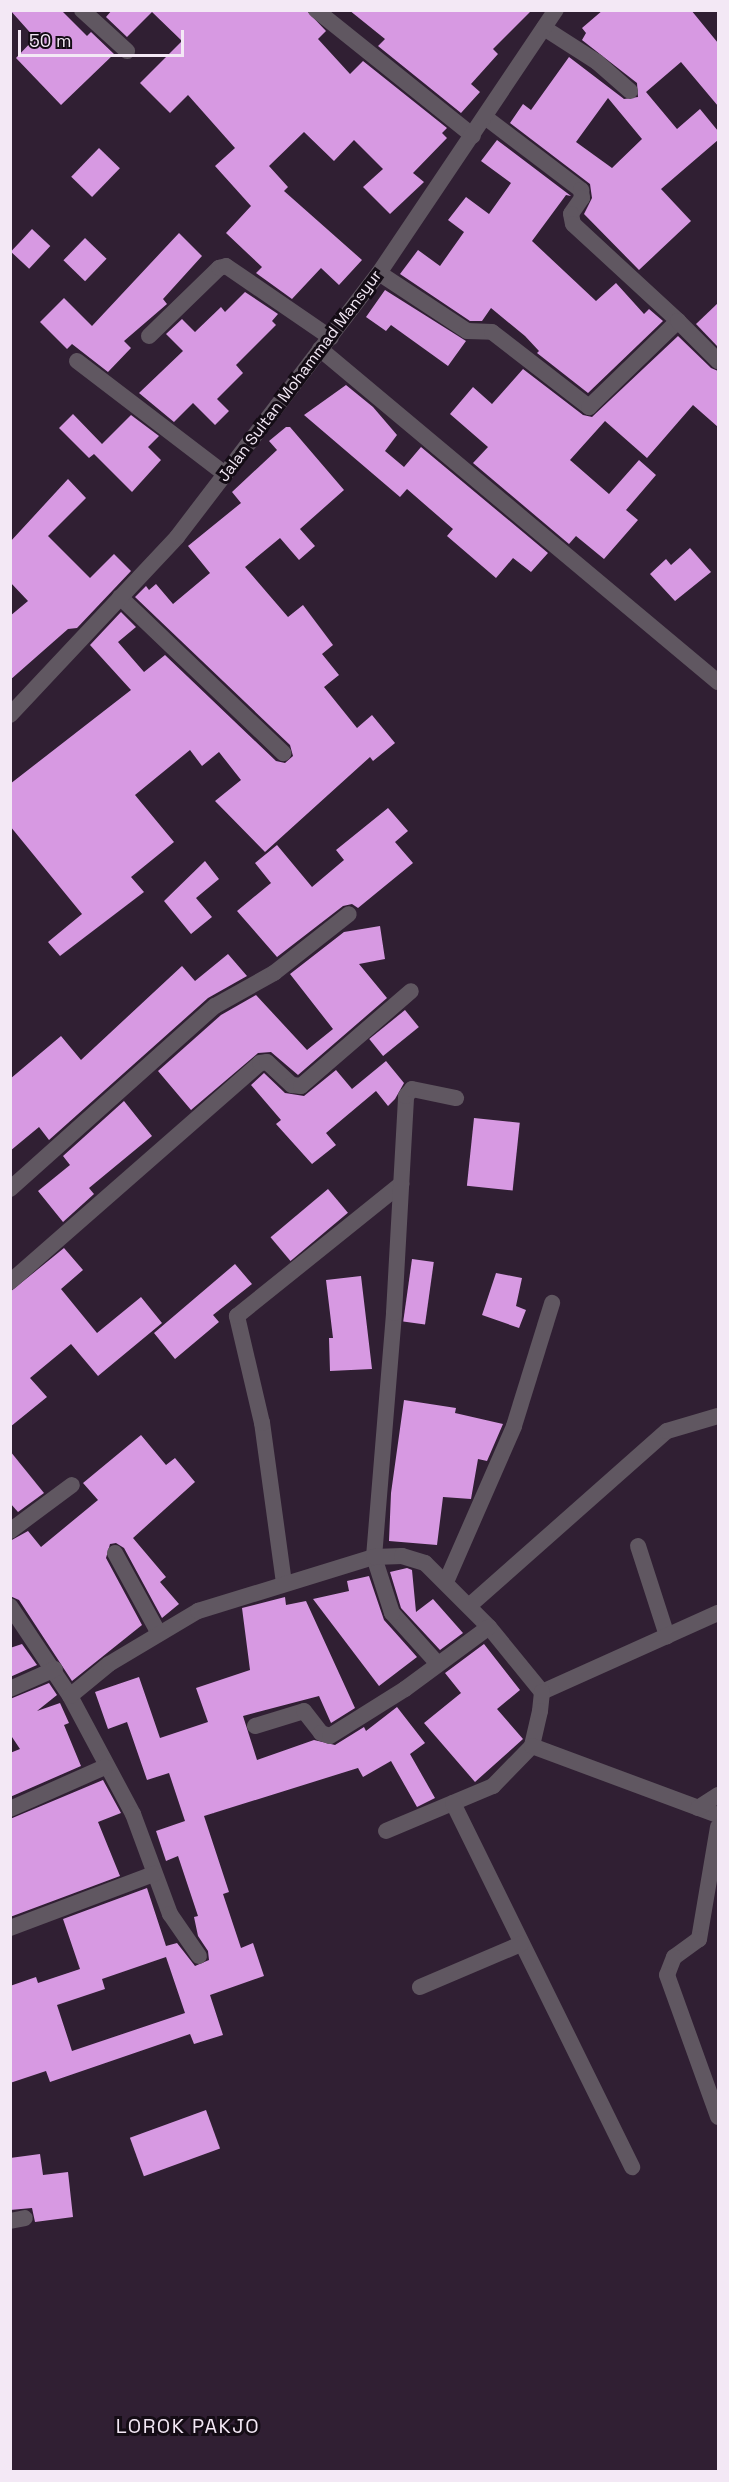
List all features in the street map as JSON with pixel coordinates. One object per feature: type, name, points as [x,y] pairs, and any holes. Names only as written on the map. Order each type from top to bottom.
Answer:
[{"type":"street","name":"Jalan Sultan Mohammad Mansyur","points":[[10,715],[177,537],[379,273],[556,10]]},
{"type":"street","points":[[87,12],[127,51]]},
{"type":"street","points":[[323,13],[473,136]]},
{"type":"street","points":[[544,28],[597,62],[630,91]]},
{"type":"street","points":[[486,117],[581,190],[582,198],[571,214],[573,224],[718,361]]},
{"type":"street","points":[[149,336],[219,268],[232,266],[718,682]]},
{"type":"street","points":[[379,273],[467,331],[492,332],[589,407],[678,321]]},
{"type":"street","points":[[77,361],[225,474]]},
{"type":"street","points":[[123,594],[283,753]]},
{"type":"street","points":[[10,1189],[215,1006],[274,973],[349,914]]},
{"type":"street","points":[[10,1282],[260,1063],[267,1062],[292,1085],[301,1086],[411,991]]},
{"type":"street","points":[[438,1664],[392,1613],[374,1557],[407,1092],[412,1089],[456,1098]]},
{"type":"street","points":[[284,1583],[262,1423],[237,1316],[401,1184]]},
{"type":"street","points":[[446,1582],[514,1426],[552,1304]]},
{"type":"street","points":[[469,1606],[667,1431],[718,1416]]},
{"type":"street","points":[[10,1531],[72,1485]]},
{"type":"street","points":[[638,1546],[667,1636]]},
{"type":"street","points":[[115,1553],[158,1632]]},
{"type":"street","points":[[70,1696],[109,1664],[158,1632],[198,1611],[374,1557],[402,1556],[425,1563],[489,1627],[542,1692],[532,1746],[493,1786],[386,1831]]},
{"type":"street","points":[[10,1606],[55,1669],[70,1696],[105,1767],[133,1814],[170,1914],[199,1956]]},
{"type":"street","points":[[542,1692],[718,1613]]},
{"type":"street","points":[[255,1726],[304,1711],[321,1733],[330,1736],[489,1627]]},
{"type":"street","points":[[10,1689],[55,1669]]},
{"type":"street","points":[[532,1746],[718,1815]]},
{"type":"street","points":[[10,1809],[105,1767]]},
{"type":"street","points":[[698,1808],[718,1795]]},
{"type":"street","points":[[453,1803],[632,2167]]},
{"type":"street","points":[[718,1827],[699,1939],[674,1957],[667,1975],[718,2117]]},
{"type":"street","points":[[10,1928],[154,1874]]},
{"type":"street","points":[[420,1987],[521,1944]]},
{"type":"building","points":[[10,10],[61,10],[87,36],[91,32],[114,54],[61,105],[16,58],[35,38]]},
{"type":"building","points":[[112,10],[306,10],[326,31],[318,39],[350,74],[363,61],[447,128],[442,133],[447,138],[413,173],[424,182],[390,214],[363,187],[383,169],[354,140],[334,161],[304,132],[269,166],[288,187],[284,191],[362,260],[339,285],[321,268],[292,299],[256,273],[262,267],[226,233],[251,206],[215,166],[235,148],[188,95],[170,113],[140,83],[182,41],[152,12],[127,37],[106,17]]},
{"type":"building","points":[[349,10],[532,10],[493,49],[498,54],[471,84],[480,92],[461,113],[378,46],[385,39]]},
{"type":"building","points":[[603,10],[691,10],[718,43],[718,106],[681,62],[646,92],[677,129],[700,109],[718,131],[718,140],[661,189],[691,221],[639,270],[584,214],[592,198],[590,184],[510,123],[523,104],[531,110],[569,57],[624,99],[638,97],[637,83],[582,40],[586,33],[582,28]],"holes":[[[608,98],[642,139],[612,168],[576,142]]]},
{"type":"building","points":[[497,140],[571,196],[566,195],[532,241],[596,301],[616,283],[644,314],[649,309],[663,321],[588,393],[537,353],[539,351],[525,336],[491,308],[482,321],[470,321],[400,274],[418,250],[440,266],[464,232],[448,220],[466,197],[489,214],[511,183],[481,161]]},
{"type":"building","points":[[99,148],[120,168],[92,197],[71,177]]},
{"type":"building","points":[[32,229],[50,246],[29,269],[11,252]]},
{"type":"building","points":[[179,233],[202,256],[163,299],[167,304],[124,341],[131,348],[108,372],[72,344],[67,349],[40,322],[64,298],[92,326]]},
{"type":"building","points":[[85,238],[107,259],[85,281],[63,260]]},
{"type":"building","points":[[385,290],[466,341],[448,366],[391,325],[386,331],[366,317]]},
{"type":"building","points":[[245,292],[278,314],[272,321],[276,325],[236,365],[243,373],[217,399],[229,411],[215,425],[193,403],[174,422],[139,393],[183,351],[166,334],[182,319],[195,332],[221,307],[225,312]]},
{"type":"building","points":[[718,303],[718,347],[696,324]]},
{"type":"building","points":[[678,336],[711,368],[718,371],[718,427],[693,405],[647,458],[605,421],[570,460],[609,494],[639,460],[656,475],[626,510],[638,520],[604,559],[576,536],[569,544],[473,463],[488,447],[450,414],[473,387],[492,404],[523,369],[583,415],[592,417]]},
{"type":"building","points":[[346,385],[373,407],[397,435],[385,451],[404,467],[421,447],[548,553],[531,572],[513,558],[496,578],[447,536],[453,529],[407,489],[400,497],[304,415]]},
{"type":"building","points":[[73,414],[102,444],[131,415],[159,436],[148,447],[161,460],[132,492],[94,454],[89,458],[59,428]]},
{"type":"building","points":[[286,427],[290,427],[344,490],[300,529],[315,546],[299,560],[280,538],[245,567],[288,617],[303,605],[333,645],[322,654],[339,675],[324,687],[357,728],[372,715],[395,743],[373,761],[370,757],[265,852],[215,801],[241,780],[219,752],[202,766],[190,750],[135,795],[174,842],[131,877],[144,892],[60,956],[48,942],[82,914],[10,826],[10,784],[131,690],[90,645],[121,612],[136,627],[118,642],[144,672],[165,655],[276,761],[285,763],[293,756],[290,745],[135,597],[146,586],[149,590],[156,584],[173,604],[210,573],[188,546],[241,503],[232,492],[277,450],[269,441]]},
{"type":"building","points":[[68,479],[86,498],[48,536],[90,578],[114,554],[131,571],[77,628],[68,629],[10,680],[10,616],[28,601],[10,582],[10,542]]},
{"type":"building","points":[[690,548],[711,572],[675,601],[650,574],[666,559],[671,565]]},
{"type":"building","points":[[388,808],[408,831],[395,842],[413,863],[358,908],[352,904],[343,906],[277,957],[237,911],[271,883],[255,863],[277,845],[312,887],[344,860],[336,850]]},
{"type":"building","points":[[205,861],[219,879],[196,898],[212,917],[191,934],[164,901]]},
{"type":"building","points":[[380,926],[385,959],[359,964],[387,998],[298,1075],[271,1052],[258,1053],[191,1110],[158,1071],[221,1015],[256,995],[307,1050],[333,1029],[290,974],[344,932]]},
{"type":"building","points":[[228,954],[247,976],[208,998],[49,1140],[39,1127],[10,1151],[10,1079],[61,1036],[81,1060],[182,966],[195,981]]},
{"type":"building","points":[[405,1010],[419,1027],[383,1056],[369,1039]]},
{"type":"building","points":[[386,1061],[404,1083],[395,1099],[388,1106],[376,1091],[326,1133],[336,1145],[312,1164],[276,1124],[281,1120],[251,1085],[264,1073],[285,1093],[304,1096],[336,1070],[352,1089]]},
{"type":"building","points":[[124,1101],[152,1136],[89,1188],[94,1194],[63,1222],[38,1191],[70,1165],[63,1156]]},
{"type":"building","points":[[474,1118],[520,1123],[513,1190],[467,1186]]},
{"type":"building","points":[[328,1189],[348,1213],[290,1261],[271,1237]]},
{"type":"building","points":[[64,1248],[83,1270],[61,1289],[97,1333],[141,1297],[162,1323],[98,1376],[71,1344],[30,1378],[47,1397],[10,1427],[10,1292]]},
{"type":"building","points":[[412,1259],[434,1262],[425,1324],[403,1321]]},
{"type":"building","points":[[235,1264],[252,1284],[213,1315],[219,1322],[175,1359],[154,1333]]},
{"type":"building","points":[[496,1273],[522,1278],[516,1306],[526,1310],[519,1328],[482,1315]]},
{"type":"building","points":[[361,1276],[372,1369],[330,1371],[329,1338],[333,1338],[326,1280]]},
{"type":"building","points":[[404,1400],[456,1408],[455,1413],[503,1424],[487,1461],[478,1459],[471,1499],[443,1497],[437,1545],[389,1541],[391,1493]]},
{"type":"building","points":[[141,1435],[166,1465],[175,1458],[195,1482],[133,1538],[166,1577],[160,1582],[179,1604],[162,1618],[124,1548],[116,1543],[110,1544],[106,1558],[142,1625],[72,1681],[19,1600],[10,1596],[10,1541],[28,1531],[41,1547],[98,1500],[83,1483]]},
{"type":"building","points":[[10,1451],[44,1493],[18,1512],[10,1503]]},
{"type":"building","points":[[407,1568],[412,1570],[416,1612],[433,1599],[463,1633],[440,1650],[401,1608],[390,1572]]},
{"type":"building","points":[[369,1576],[384,1620],[417,1657],[379,1686],[313,1599],[349,1591],[347,1581]]},
{"type":"building","points":[[285,1597],[286,1605],[306,1601],[355,1708],[331,1723],[319,1696],[243,1716],[257,1760],[314,1740],[335,1745],[364,1727],[366,1731],[397,1707],[425,1743],[410,1754],[435,1798],[417,1807],[391,1761],[363,1777],[358,1768],[204,1816],[229,1892],[223,1894],[241,1948],[253,1943],[264,1976],[210,1995],[223,2035],[194,2044],[190,2034],[50,2082],[46,2071],[10,2083],[10,1986],[36,1977],[38,1983],[80,1969],[63,1919],[147,1888],[166,1946],[177,1943],[195,1966],[209,1960],[208,1951],[198,1936],[194,1917],[198,1916],[178,1856],[166,1861],[156,1831],[185,1821],[169,1773],[147,1780],[127,1722],[108,1729],[95,1692],[139,1677],[160,1738],[208,1722],[196,1688],[250,1670],[242,1608]],"holes":[[[166,1957],[185,2013],[72,2051],[57,2005],[105,1989],[102,1979]]]},
{"type":"building","points":[[22,1644],[37,1665],[10,1677],[10,1648]]},
{"type":"building","points":[[484,1644],[520,1690],[497,1709],[523,1739],[475,1782],[424,1723],[461,1693],[445,1673]]},
{"type":"building","points":[[49,1683],[57,1695],[37,1711],[60,1703],[69,1723],[64,1725],[81,1766],[10,1797],[10,1753],[20,1749],[10,1734],[10,1699]]},
{"type":"building","points":[[103,1780],[121,1813],[98,1822],[120,1876],[10,1917],[10,1819]]},
{"type":"building","points":[[206,2110],[220,2149],[144,2176],[130,2138]]},
{"type":"building","points":[[40,2154],[43,2175],[68,2172],[73,2217],[35,2222],[32,2208],[10,2210],[10,2158]]},
{"type":"district","name":"LOROK PAKJO","points":[[188,2426]]}]
